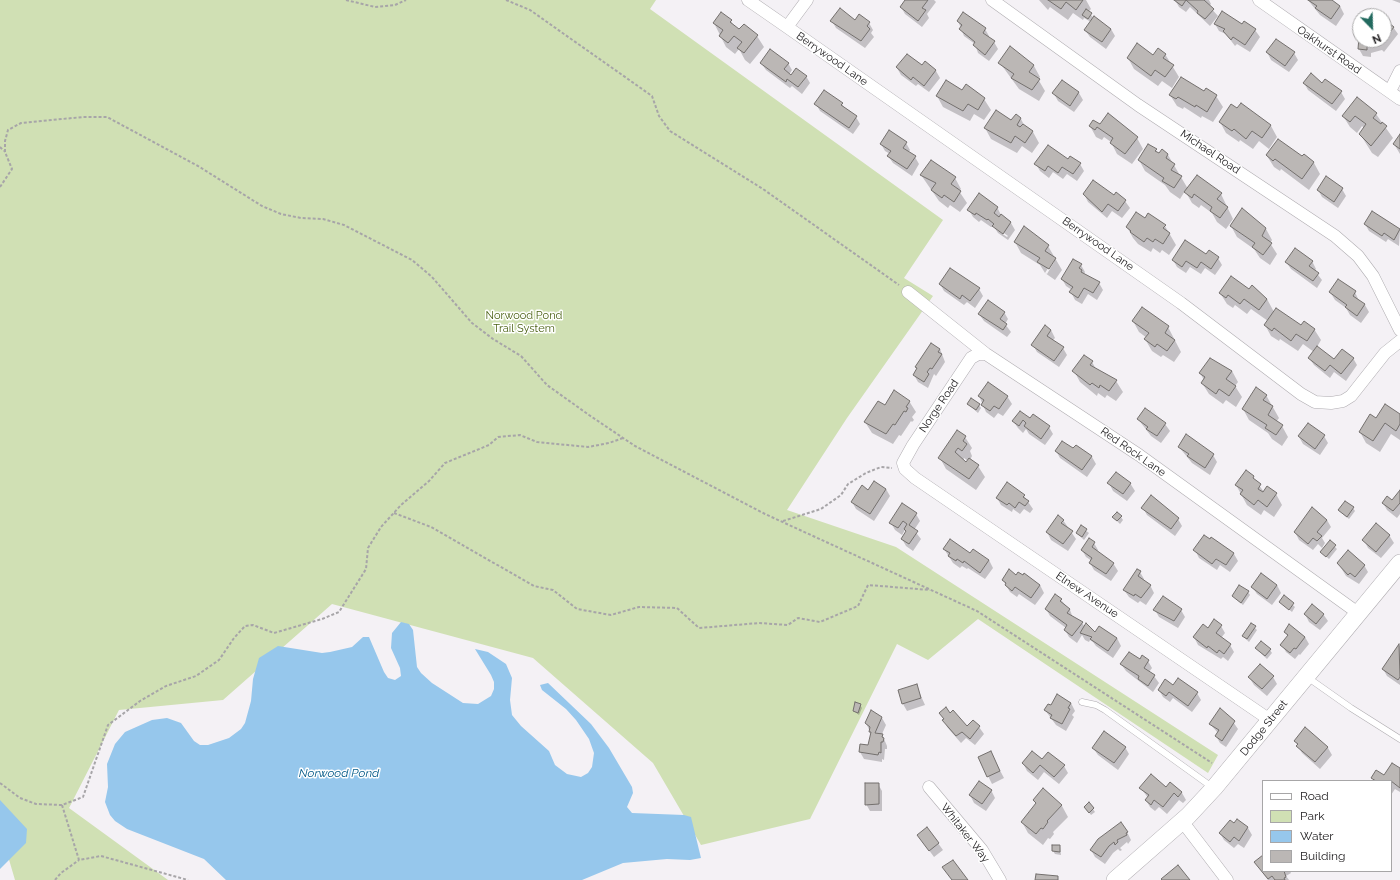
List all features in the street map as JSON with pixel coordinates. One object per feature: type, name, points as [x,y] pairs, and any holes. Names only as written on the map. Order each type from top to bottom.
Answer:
[{"type":"main road","name":"Dodge Street","points":[[1115,880],[1182,821],[1214,788],[1400,563]]},
{"type":"street","name":"Berrywood Lane","points":[[748,0],[1168,294],[1301,394],[1315,402],[1331,403],[1343,401],[1351,396],[1385,353],[1400,341]]},
{"type":"street","name":"Berrywood Lane","points":[[787,27],[807,0]]},
{"type":"street","name":"Michael Road","points":[[992,0],[1138,105],[1335,236],[1358,256],[1374,276],[1400,330]]},
{"type":"street","name":"Oakhurst Road","points":[[1259,0],[1395,95]]},
{"type":"street","points":[[1395,95],[1400,71]]},
{"type":"street","name":"Red Rock Lane","points":[[908,292],[986,354],[1139,455],[1358,613]]},
{"type":"street","name":"Norge Road","points":[[904,469],[903,463],[913,445],[971,358],[978,354],[986,354]]},
{"type":"street","name":"Elnew Avenue","points":[[904,469],[915,478],[1270,720]]},
{"type":"street","name":"Whitaker Way","points":[[929,787],[982,850],[1000,880]]},
{"type":"street","points":[[1182,821],[1227,880]]},
{"type":"lane","points":[[1306,676],[1351,708],[1400,739]]},
{"type":"lane","points":[[1082,702],[1096,705],[1105,710],[1214,788]]},
{"type":"path","points":[[346,0],[375,7],[395,5],[406,0]]},
{"type":"path","points":[[506,0],[530,10],[652,96],[659,116],[670,131],[763,189],[908,292]]},
{"type":"path","points":[[0,187],[12,169],[5,152],[5,141],[8,130],[21,123],[83,117],[107,117],[198,166],[262,206],[281,214],[344,225],[412,260],[432,277],[472,322],[493,340],[521,356],[547,385],[623,438],[782,522],[977,611],[1212,763]]},
{"type":"path","points":[[0,147],[5,152]]},
{"type":"path","points":[[0,783],[20,798],[36,804],[62,805],[83,797],[108,725],[140,701],[166,686],[196,676],[219,660],[234,638],[245,626],[252,625],[274,633],[322,619],[339,612],[366,569],[368,548],[381,527],[394,513],[430,481],[445,463],[488,445],[498,437],[520,435],[537,442],[588,446],[609,443],[623,438]]},
{"type":"path","points":[[782,522],[821,509],[841,495],[848,484],[866,473],[881,467],[904,469]]},
{"type":"path","points":[[394,513],[431,527],[534,586],[553,590],[577,609],[611,615],[639,607],[677,608],[699,628],[759,623],[788,625],[798,618],[820,622],[858,606],[868,585],[933,591]]},
{"type":"path","points":[[62,805],[79,860]]},
{"type":"path","points":[[55,880],[61,873],[79,860],[101,856],[188,880]]},
{"type":"green space","name":"Norwood Pond Trail System","points":[[0,0],[656,0],[650,9],[943,220],[904,278],[933,296],[847,418],[787,510],[896,547],[1218,755],[1208,773],[978,619],[928,660],[897,644],[810,819],[701,845],[653,763],[533,658],[332,604],[223,700],[119,710],[69,808],[168,880],[15,880],[0,829]]},
{"type":"water","name":"Norwood Pond","points":[[401,622],[409,624],[413,630],[417,667],[421,673],[432,683],[463,703],[478,704],[491,696],[494,689],[494,682],[491,675],[475,649],[488,652],[506,664],[512,678],[510,700],[512,715],[521,726],[549,751],[555,765],[567,774],[581,777],[588,773],[592,767],[594,753],[589,739],[576,720],[566,709],[542,690],[540,685],[548,683],[591,724],[609,748],[632,787],[633,793],[627,807],[632,813],[684,815],[691,817],[701,858],[690,860],[667,859],[623,863],[582,880],[226,880],[204,859],[127,829],[115,821],[110,815],[105,802],[108,787],[107,764],[115,744],[125,732],[152,720],[167,718],[181,723],[194,741],[200,745],[208,745],[229,738],[241,729],[245,723],[251,701],[253,679],[259,658],[278,646],[322,653],[352,647],[363,637],[369,637],[384,672],[388,678],[395,680],[401,676],[400,668],[391,648],[392,633]]},
{"type":"water","points":[[0,800],[27,829],[26,843],[0,869]]},
{"type":"building","points":[[905,0],[928,0],[922,8],[926,10],[918,21],[900,7]]},
{"type":"building","points":[[1048,0],[1083,0],[1076,10],[1066,2],[1061,9]]},
{"type":"building","points":[[1174,0],[1186,0],[1182,6]]},
{"type":"building","points":[[1186,0],[1204,0],[1214,9],[1205,19],[1197,13],[1198,11]]},
{"type":"building","points":[[1308,0],[1332,0],[1340,6],[1331,19],[1315,8],[1317,6]]},
{"type":"building","points":[[840,8],[855,20],[859,14],[870,22],[867,26],[870,29],[861,41],[830,21]]},
{"type":"building","points":[[1086,9],[1092,13],[1088,19],[1082,15]]},
{"type":"building","points":[[1222,11],[1242,24],[1244,21],[1256,29],[1245,45],[1233,37],[1231,40],[1223,31],[1225,29],[1214,24]]},
{"type":"building","points":[[721,12],[732,20],[730,22],[739,29],[744,24],[758,35],[744,53],[737,48],[742,42],[734,36],[728,43],[719,36],[723,30],[713,23]]},
{"type":"building","points":[[963,12],[986,28],[983,33],[995,41],[985,55],[973,45],[975,42],[959,29],[962,25],[957,21]]},
{"type":"building","points":[[1094,16],[1111,29],[1102,42],[1084,30]]},
{"type":"building","points":[[1276,39],[1295,52],[1285,66],[1266,52]]},
{"type":"building","points":[[1137,43],[1153,55],[1158,48],[1166,54],[1163,58],[1174,65],[1165,77],[1155,70],[1151,76],[1127,58]]},
{"type":"building","points":[[1010,46],[1034,65],[1029,72],[1040,79],[1032,90],[1011,78],[1014,74],[998,63]]},
{"type":"building","points":[[1367,48],[1367,50],[1358,49]]},
{"type":"building","points":[[770,49],[789,63],[784,69],[791,75],[796,68],[807,76],[798,87],[787,79],[786,82],[760,63]]},
{"type":"building","points":[[907,54],[922,65],[925,61],[936,70],[924,86],[913,77],[911,80],[896,67]]},
{"type":"building","points":[[1311,73],[1322,83],[1325,79],[1342,91],[1332,104],[1303,83]]},
{"type":"building","points":[[1181,77],[1204,91],[1206,88],[1217,95],[1207,112],[1196,105],[1195,107],[1178,97],[1176,99],[1169,95]]},
{"type":"building","points":[[946,80],[962,90],[966,84],[985,98],[978,110],[968,104],[963,111],[936,96]]},
{"type":"building","points":[[1062,80],[1079,92],[1070,106],[1052,93]]},
{"type":"building","points":[[824,90],[843,103],[841,105],[857,116],[849,128],[814,104]]},
{"type":"building","points":[[1357,97],[1377,113],[1373,118],[1381,124],[1382,122],[1387,126],[1371,146],[1359,134],[1366,124],[1355,116],[1350,122],[1342,116]]},
{"type":"building","points":[[1241,103],[1271,125],[1262,138],[1252,131],[1246,139],[1234,129],[1232,131],[1219,122],[1231,104],[1237,108]]},
{"type":"building","points":[[996,110],[1011,120],[1016,114],[1021,118],[1017,125],[1020,127],[1023,124],[1033,131],[1025,143],[1015,136],[1011,143],[984,128]]},
{"type":"building","points":[[1108,113],[1138,137],[1125,154],[1110,143],[1113,138],[1097,127],[1095,130],[1089,126],[1093,120],[1100,124]]},
{"type":"building","points":[[889,130],[907,142],[903,148],[916,156],[907,169],[887,156],[891,151],[880,144]]},
{"type":"building","points":[[1400,134],[1400,149],[1393,144]]},
{"type":"building","points":[[1278,139],[1302,156],[1304,154],[1314,162],[1302,179],[1275,159],[1273,161],[1266,155]]},
{"type":"building","points":[[1148,144],[1157,149],[1155,151],[1159,153],[1162,149],[1168,154],[1166,158],[1175,164],[1171,170],[1182,176],[1174,188],[1162,181],[1164,178],[1138,160]]},
{"type":"building","points":[[1048,145],[1068,159],[1070,156],[1081,163],[1073,174],[1062,167],[1058,173],[1048,166],[1045,171],[1034,164]]},
{"type":"building","points":[[931,160],[956,177],[951,184],[961,191],[954,202],[944,195],[942,198],[931,190],[936,183],[920,175]]},
{"type":"building","points":[[1197,175],[1222,193],[1217,199],[1228,207],[1220,218],[1210,211],[1212,207],[1194,194],[1192,198],[1184,192]]},
{"type":"building","points":[[1326,176],[1343,188],[1334,202],[1317,190]]},
{"type":"building","points":[[1093,180],[1114,195],[1116,192],[1126,200],[1118,211],[1108,204],[1102,212],[1083,194]]},
{"type":"building","points":[[979,193],[998,207],[994,213],[999,217],[1001,214],[1011,222],[1003,234],[992,226],[994,224],[988,219],[987,220],[976,213],[975,215],[967,210]]},
{"type":"building","points":[[1242,208],[1266,228],[1262,236],[1272,243],[1263,255],[1252,247],[1255,243],[1230,226]]},
{"type":"building","points":[[1372,211],[1400,229],[1394,240],[1384,233],[1382,236],[1364,224]]},
{"type":"building","points":[[1136,212],[1145,218],[1148,213],[1166,225],[1163,228],[1170,233],[1163,244],[1155,239],[1153,242],[1147,238],[1144,242],[1130,232],[1131,231],[1126,227]]},
{"type":"building","points":[[1024,226],[1049,245],[1045,251],[1056,258],[1049,269],[1037,262],[1040,258],[1014,242]]},
{"type":"building","points":[[1185,240],[1206,254],[1209,250],[1219,257],[1211,269],[1201,262],[1197,268],[1186,261],[1182,267],[1172,260]]},
{"type":"building","points":[[1295,248],[1313,261],[1309,266],[1319,273],[1313,281],[1285,262]]},
{"type":"building","points":[[1073,259],[1082,264],[1079,268],[1082,270],[1081,272],[1100,282],[1093,293],[1084,288],[1078,298],[1069,292],[1073,287],[1061,279]]},
{"type":"building","points":[[950,268],[980,288],[970,301],[962,295],[960,299],[939,284]]},
{"type":"building","points":[[1231,276],[1249,289],[1252,285],[1267,299],[1259,310],[1244,299],[1240,304],[1228,295],[1226,298],[1219,293]]},
{"type":"building","points":[[1338,279],[1356,291],[1353,296],[1365,304],[1357,316],[1345,307],[1347,305],[1329,292]]},
{"type":"building","points":[[988,300],[1005,312],[1000,319],[1007,324],[1003,330],[978,314]]},
{"type":"building","points":[[1142,307],[1169,326],[1165,333],[1175,340],[1167,351],[1157,344],[1155,347],[1144,339],[1149,333],[1132,321]]},
{"type":"building","points":[[1276,308],[1301,325],[1304,321],[1315,329],[1307,341],[1296,334],[1291,341],[1274,328],[1272,331],[1264,325]]},
{"type":"building","points":[[1045,325],[1051,330],[1047,336],[1064,347],[1054,361],[1031,345]]},
{"type":"building","points":[[931,343],[940,349],[938,352],[942,354],[932,369],[930,368],[927,372],[929,374],[924,382],[913,375],[917,368],[915,367]]},
{"type":"building","points":[[1317,346],[1334,359],[1342,349],[1354,358],[1341,374],[1330,365],[1325,371],[1308,358]]},
{"type":"building","points":[[1084,355],[1093,361],[1090,365],[1117,380],[1109,391],[1100,385],[1099,388],[1092,383],[1090,385],[1072,371]]},
{"type":"building","points":[[1210,358],[1232,371],[1226,379],[1236,386],[1229,396],[1219,389],[1216,394],[1201,383],[1205,377],[1199,373]]},
{"type":"building","points":[[988,382],[1008,396],[999,409],[994,406],[990,411],[981,405],[984,400],[978,396]]},
{"type":"building","points":[[1256,387],[1267,395],[1263,400],[1273,406],[1268,415],[1283,425],[1276,435],[1265,428],[1267,425],[1242,409]]},
{"type":"building","points":[[894,390],[910,401],[906,407],[908,408],[906,412],[904,411],[895,425],[893,424],[886,434],[864,422],[878,401],[885,405]]},
{"type":"building","points":[[971,398],[980,404],[976,410],[967,404]]},
{"type":"building","points":[[1385,404],[1400,414],[1400,424],[1396,431],[1385,423],[1373,441],[1359,432],[1370,414],[1376,418]]},
{"type":"building","points":[[1145,408],[1166,423],[1157,436],[1146,429],[1148,427],[1137,419]]},
{"type":"building","points":[[1020,411],[1030,418],[1033,414],[1050,426],[1041,439],[1024,426],[1026,423],[1023,420],[1019,426],[1012,421]]},
{"type":"building","points":[[1308,423],[1325,435],[1315,449],[1298,436]]},
{"type":"building","points":[[957,430],[966,436],[963,441],[967,444],[962,451],[958,448],[955,452],[966,462],[969,458],[979,465],[969,479],[938,458]]},
{"type":"building","points":[[1186,434],[1214,454],[1205,468],[1187,456],[1189,454],[1178,447]]},
{"type":"building","points":[[1062,441],[1073,448],[1076,445],[1092,456],[1082,470],[1055,451]]},
{"type":"building","points":[[1246,470],[1261,484],[1258,489],[1263,492],[1267,486],[1277,493],[1267,507],[1258,500],[1254,505],[1240,494],[1243,490],[1235,485]]},
{"type":"building","points":[[1116,472],[1131,483],[1123,494],[1107,483]]},
{"type":"building","points":[[874,481],[886,489],[870,514],[851,502],[862,485],[868,490]]},
{"type":"building","points":[[1007,482],[1025,495],[1023,497],[1029,501],[1025,506],[1019,502],[1015,508],[1009,503],[1007,505],[996,498]]},
{"type":"building","points":[[1400,490],[1400,503],[1393,511],[1382,503],[1387,496],[1392,500]]},
{"type":"building","points":[[1151,495],[1179,518],[1171,529],[1141,508]]},
{"type":"building","points":[[1345,501],[1354,507],[1347,517],[1338,510]]},
{"type":"building","points":[[902,503],[917,513],[909,525],[918,531],[909,544],[901,539],[906,531],[904,529],[907,524],[903,521],[898,528],[889,523]]},
{"type":"building","points":[[1312,507],[1327,520],[1317,532],[1322,536],[1317,541],[1313,538],[1308,544],[1294,532]]},
{"type":"building","points":[[1117,512],[1122,516],[1117,521],[1112,517]]},
{"type":"building","points":[[1058,515],[1064,520],[1061,523],[1073,531],[1063,544],[1046,532]]},
{"type":"building","points":[[1376,523],[1390,535],[1376,552],[1362,540]]},
{"type":"building","points":[[1081,525],[1087,529],[1082,537],[1076,533]]},
{"type":"building","points":[[1204,535],[1210,539],[1211,537],[1234,553],[1226,565],[1216,559],[1212,564],[1193,550]]},
{"type":"building","points":[[1089,538],[1095,542],[1092,547],[1114,563],[1106,574],[1089,563],[1092,558],[1081,550]]},
{"type":"building","points":[[950,539],[970,553],[973,549],[989,560],[980,573],[964,561],[963,563],[957,559],[956,561],[948,556],[950,553],[943,549]]},
{"type":"building","points":[[1330,540],[1336,545],[1326,557],[1320,552]]},
{"type":"building","points":[[1348,550],[1365,565],[1355,577],[1350,573],[1348,575],[1337,563]]},
{"type":"building","points":[[1009,569],[1016,575],[1018,572],[1023,575],[1024,573],[1040,585],[1031,598],[1015,587],[1012,591],[1005,585],[1006,583],[1002,580]]},
{"type":"building","points":[[1137,569],[1141,571],[1138,576],[1151,585],[1141,598],[1135,594],[1134,596],[1123,590]]},
{"type":"building","points":[[1261,573],[1277,585],[1267,599],[1251,587]]},
{"type":"building","points":[[1239,585],[1249,591],[1241,603],[1232,596]]},
{"type":"building","points":[[1055,594],[1062,599],[1060,601],[1070,609],[1067,613],[1083,622],[1072,636],[1064,630],[1067,625],[1045,609]]},
{"type":"building","points":[[1284,595],[1294,603],[1289,610],[1279,602]]},
{"type":"building","points":[[1163,596],[1182,609],[1174,621],[1153,610]]},
{"type":"building","points":[[1312,604],[1324,614],[1316,624],[1304,614]]},
{"type":"building","points":[[1214,619],[1222,625],[1216,633],[1231,644],[1224,654],[1219,650],[1217,653],[1208,646],[1207,648],[1193,637],[1203,624],[1208,628]]},
{"type":"building","points":[[1086,623],[1095,632],[1099,626],[1117,638],[1108,651],[1090,639],[1092,637],[1080,633]]},
{"type":"building","points":[[1251,623],[1256,626],[1247,639],[1242,636]]},
{"type":"building","points":[[1289,624],[1305,637],[1296,649],[1294,648],[1290,653],[1280,645],[1288,635],[1284,632]]},
{"type":"building","points":[[1261,641],[1271,649],[1265,656],[1255,648]]},
{"type":"building","points":[[1399,644],[1400,677],[1398,680],[1382,669]]},
{"type":"building","points":[[1129,652],[1140,659],[1142,655],[1149,660],[1144,668],[1155,675],[1148,686],[1138,679],[1139,676],[1120,664]]},
{"type":"building","points":[[1260,664],[1274,676],[1262,689],[1248,677]]},
{"type":"building","points":[[1178,678],[1198,692],[1188,706],[1169,692],[1166,696],[1158,690],[1165,679],[1173,685]]},
{"type":"building","points":[[917,684],[921,698],[902,704],[898,690]]},
{"type":"building","points":[[1057,694],[1071,703],[1068,708],[1070,709],[1062,724],[1050,718],[1052,715],[1044,710],[1048,704],[1051,705]]},
{"type":"building","points":[[855,702],[861,704],[858,713],[853,711]]},
{"type":"building","points":[[946,707],[950,713],[953,710],[967,726],[973,720],[980,726],[970,739],[962,732],[956,736],[942,720],[944,719],[939,713]]},
{"type":"building","points":[[1220,708],[1235,721],[1222,741],[1215,736],[1219,730],[1209,724]]},
{"type":"building","points":[[871,710],[882,717],[875,733],[883,734],[882,737],[884,738],[883,742],[881,742],[881,753],[879,752],[878,755],[859,752],[860,744],[868,745],[871,732],[869,732],[870,727],[865,723]]},
{"type":"building","points":[[1305,727],[1328,747],[1315,762],[1296,746],[1298,744],[1294,741]]},
{"type":"building","points":[[1104,731],[1126,747],[1114,763],[1092,748]]},
{"type":"building","points":[[991,751],[1000,771],[987,777],[978,757]]},
{"type":"building","points":[[1032,751],[1042,759],[1048,752],[1065,765],[1054,777],[1040,765],[1033,773],[1022,763]]},
{"type":"building","points":[[1392,763],[1400,768],[1400,788],[1392,782],[1392,780],[1374,780],[1371,778],[1376,770],[1384,775]]},
{"type":"building","points":[[1151,774],[1166,787],[1170,782],[1182,792],[1178,797],[1174,793],[1163,807],[1154,800],[1151,805],[1145,800],[1149,795],[1139,788]]},
{"type":"building","points":[[979,781],[992,790],[982,804],[969,795]]},
{"type":"building","points":[[865,783],[879,783],[879,804],[865,805]]},
{"type":"building","points":[[1043,788],[1062,805],[1047,821],[1048,822],[1043,829],[1041,828],[1036,834],[1021,822],[1036,803],[1033,800]]},
{"type":"building","points":[[1089,802],[1094,808],[1089,813],[1084,807]]},
{"type":"building","points":[[1237,819],[1248,827],[1239,841],[1234,837],[1230,842],[1219,833],[1230,820],[1234,823]]},
{"type":"building","points":[[1121,822],[1128,832],[1126,833],[1127,835],[1117,840],[1118,842],[1115,845],[1114,842],[1109,846],[1101,857],[1090,850],[1098,839]]},
{"type":"building","points":[[927,827],[939,843],[929,851],[917,835]]},
{"type":"building","points":[[1052,845],[1060,845],[1060,852],[1052,851]]},
{"type":"building","points":[[1262,856],[1262,872],[1254,862]]},
{"type":"building","points":[[953,860],[968,880],[952,880],[942,867]]},
{"type":"building","points":[[1178,865],[1190,880],[1161,879]]},
{"type":"building","points":[[1262,872],[1284,872],[1286,877],[1284,878],[1285,880],[1275,880],[1272,876],[1268,879]]},
{"type":"building","points":[[1036,874],[1058,876],[1058,880],[1035,880]]}]
